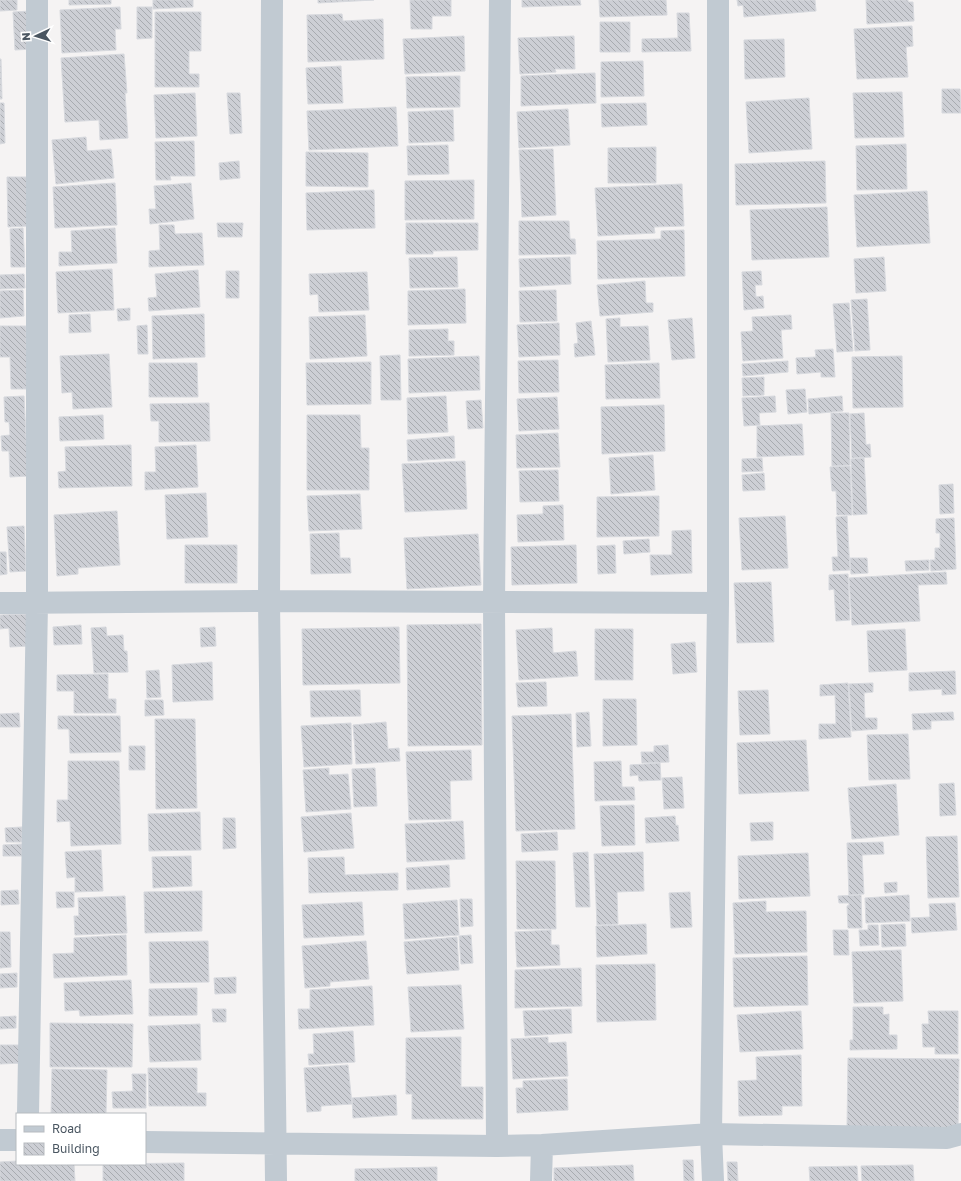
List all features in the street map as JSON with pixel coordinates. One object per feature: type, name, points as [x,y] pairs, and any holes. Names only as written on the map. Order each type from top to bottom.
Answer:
[{"type":"street","points":[[28,1113],[37,603],[37,0]]},
{"type":"street","points":[[272,0],[269,601],[276,1181]]},
{"type":"street","points":[[497,1146],[494,602],[500,0]]},
{"type":"street","points":[[713,1181],[711,1134],[718,604],[718,0]]},
{"type":"street","points":[[0,603],[269,601],[718,604]]},
{"type":"street","points":[[146,1142],[497,1146],[542,1145],[711,1134],[947,1138],[961,1134]]},
{"type":"street","points":[[0,1140],[16,1140]]},
{"type":"street","points":[[541,1181],[542,1145]]},
{"type":"building","points":[[0,0],[17,0],[17,10],[0,11]]},
{"type":"building","points":[[69,0],[111,0],[111,4],[69,5]]},
{"type":"building","points":[[153,0],[193,0],[193,7],[153,9]]},
{"type":"building","points":[[318,0],[374,0],[318,3]]},
{"type":"building","points":[[410,0],[451,0],[451,16],[432,16],[432,29],[411,29]]},
{"type":"building","points":[[522,0],[580,0],[581,5],[522,7]]},
{"type":"building","points":[[599,0],[666,0],[667,15],[600,17]]},
{"type":"building","points":[[737,0],[815,0],[816,11],[744,17],[743,5],[738,6]]},
{"type":"building","points":[[866,0],[908,0],[908,2],[913,2],[914,21],[867,24]]},
{"type":"building","points":[[120,7],[121,29],[115,29],[116,50],[62,53],[60,10]]},
{"type":"building","points":[[137,7],[152,7],[152,38],[137,39]]},
{"type":"building","points":[[31,11],[33,49],[15,50],[13,12]]},
{"type":"building","points":[[155,12],[201,12],[201,51],[189,51],[189,74],[199,74],[199,87],[155,87]]},
{"type":"building","points":[[677,13],[689,13],[691,51],[642,52],[642,39],[678,38]]},
{"type":"building","points":[[342,14],[343,21],[383,19],[384,59],[308,62],[307,15]]},
{"type":"building","points":[[600,22],[630,22],[630,52],[600,52]]},
{"type":"building","points":[[912,26],[913,46],[906,47],[908,77],[857,79],[854,29]]},
{"type":"building","points":[[464,36],[465,71],[405,74],[403,39]]},
{"type":"building","points":[[574,36],[575,69],[555,69],[556,72],[520,74],[518,38]]},
{"type":"building","points":[[784,39],[785,77],[745,79],[744,40]]},
{"type":"building","points":[[124,54],[128,138],[100,140],[99,120],[65,122],[61,58]]},
{"type":"building","points":[[1,59],[2,99],[0,99]]},
{"type":"building","points":[[643,61],[644,96],[601,97],[601,62]]},
{"type":"building","points":[[341,66],[343,103],[308,104],[306,68]]},
{"type":"building","points":[[595,73],[596,103],[521,106],[521,76]]},
{"type":"building","points":[[460,76],[460,107],[407,108],[406,77]]},
{"type":"building","points":[[942,89],[960,89],[961,113],[942,113]]},
{"type":"building","points":[[902,92],[904,137],[855,138],[853,93]]},
{"type":"building","points":[[195,93],[197,136],[156,138],[154,95]]},
{"type":"building","points":[[227,93],[240,93],[242,133],[230,134]]},
{"type":"building","points":[[809,98],[812,149],[749,153],[746,102]]},
{"type":"building","points":[[0,103],[4,103],[5,143],[0,144]]},
{"type":"building","points":[[646,103],[647,125],[602,127],[601,104]]},
{"type":"building","points":[[396,107],[398,146],[309,150],[307,111]]},
{"type":"building","points":[[568,109],[570,145],[519,148],[517,112]]},
{"type":"building","points":[[453,110],[454,141],[409,143],[408,112]]},
{"type":"building","points":[[86,137],[87,151],[111,149],[114,178],[56,184],[52,140]]},
{"type":"building","points":[[194,141],[195,176],[170,176],[171,180],[156,180],[155,142]]},
{"type":"building","points":[[906,144],[907,189],[857,190],[856,146]]},
{"type":"building","points":[[448,145],[449,174],[408,175],[407,146]]},
{"type":"building","points":[[656,147],[656,183],[608,183],[608,148]]},
{"type":"building","points":[[553,149],[556,215],[522,217],[519,150]]},
{"type":"building","points":[[306,152],[368,153],[368,187],[306,186]]},
{"type":"building","points":[[239,161],[240,178],[220,180],[219,163]]},
{"type":"building","points":[[825,161],[826,203],[736,205],[735,164]]},
{"type":"building","points":[[7,177],[27,177],[28,226],[8,227]]},
{"type":"building","points":[[474,180],[474,219],[405,220],[405,181]]},
{"type":"building","points":[[115,183],[117,225],[55,228],[53,187]]},
{"type":"building","points":[[191,183],[194,219],[150,224],[149,209],[156,209],[154,186]]},
{"type":"building","points":[[682,184],[684,226],[654,227],[655,233],[598,236],[595,188]]},
{"type":"building","points":[[374,190],[375,228],[307,230],[306,193]]},
{"type":"building","points":[[927,191],[930,243],[857,247],[854,195]]},
{"type":"building","points":[[827,207],[829,257],[752,260],[750,210]]},
{"type":"building","points":[[519,221],[569,221],[570,239],[575,239],[576,254],[519,255]]},
{"type":"building","points":[[217,223],[243,223],[242,237],[218,237]]},
{"type":"building","points":[[406,223],[478,223],[478,250],[433,251],[433,254],[406,254]]},
{"type":"building","points":[[159,225],[174,225],[175,234],[202,233],[204,265],[149,267],[149,251],[160,250]]},
{"type":"building","points":[[23,228],[25,267],[11,267],[10,229]]},
{"type":"building","points":[[115,228],[117,263],[59,266],[59,252],[72,252],[71,231]]},
{"type":"building","points":[[684,230],[685,276],[598,279],[597,241],[661,239],[661,231]]},
{"type":"building","points":[[457,257],[458,287],[410,288],[409,258]]},
{"type":"building","points":[[570,257],[571,284],[520,287],[519,259]]},
{"type":"building","points":[[884,257],[886,291],[856,293],[854,259]]},
{"type":"building","points":[[112,269],[114,310],[58,313],[56,272]]},
{"type":"building","points":[[198,270],[200,307],[149,311],[148,298],[157,297],[155,274]]},
{"type":"building","points":[[226,271],[239,271],[239,298],[226,298]]},
{"type":"building","points":[[761,271],[762,285],[755,285],[756,297],[763,296],[764,308],[744,310],[742,272]]},
{"type":"building","points":[[367,272],[369,310],[319,312],[318,294],[310,295],[309,274]]},
{"type":"building","points":[[24,274],[25,288],[0,289],[0,275]]},
{"type":"building","points":[[645,281],[646,303],[653,303],[653,312],[600,316],[597,285]]},
{"type":"building","points":[[465,289],[466,323],[408,325],[408,291]]},
{"type":"building","points":[[23,290],[24,316],[0,318],[0,291]]},
{"type":"building","points":[[556,290],[557,321],[520,322],[519,291]]},
{"type":"building","points":[[867,299],[870,350],[855,351],[851,300]]},
{"type":"building","points":[[849,303],[853,351],[837,352],[833,304]]},
{"type":"building","points":[[130,308],[130,320],[118,321],[117,309]]},
{"type":"building","points":[[90,314],[91,332],[69,333],[69,315]]},
{"type":"building","points":[[204,314],[205,357],[153,359],[152,316]]},
{"type":"building","points":[[365,315],[367,356],[310,359],[309,317]]},
{"type":"building","points":[[791,315],[792,329],[781,330],[783,358],[743,361],[741,332],[753,331],[752,317]]},
{"type":"building","points":[[620,318],[620,327],[648,326],[650,360],[608,362],[606,319]]},
{"type":"building","points":[[692,318],[695,358],[672,360],[668,320]]},
{"type":"building","points":[[591,321],[595,355],[575,357],[574,344],[578,343],[576,323]]},
{"type":"building","points":[[559,323],[560,355],[519,357],[517,325]]},
{"type":"building","points":[[147,325],[148,354],[138,354],[137,326]]},
{"type":"building","points":[[0,326],[26,326],[27,389],[11,389],[10,357],[0,357]]},
{"type":"building","points":[[448,329],[448,341],[454,341],[454,355],[409,356],[409,330]]},
{"type":"building","points":[[833,349],[835,377],[821,377],[821,372],[797,374],[796,358],[816,357],[815,350]]},
{"type":"building","points":[[109,354],[112,407],[73,409],[72,392],[62,393],[60,356]]},
{"type":"building","points":[[400,355],[401,400],[381,400],[380,356]]},
{"type":"building","points":[[479,356],[480,390],[409,393],[408,359]]},
{"type":"building","points":[[902,356],[903,407],[853,408],[852,357]]},
{"type":"building","points":[[558,360],[559,392],[519,393],[518,361]]},
{"type":"building","points":[[788,361],[788,372],[743,376],[742,364]]},
{"type":"building","points":[[371,362],[371,404],[307,405],[306,363]]},
{"type":"building","points":[[149,363],[197,363],[198,397],[149,397]]},
{"type":"building","points":[[659,363],[660,398],[606,399],[605,365]]},
{"type":"building","points":[[764,377],[764,395],[743,396],[742,378]]},
{"type":"building","points":[[805,389],[807,412],[788,414],[786,390]]},
{"type":"building","points":[[24,396],[28,476],[10,477],[9,451],[2,451],[1,436],[10,435],[9,422],[5,422],[4,397]]},
{"type":"building","points":[[446,396],[448,432],[408,434],[407,398]]},
{"type":"building","points":[[775,396],[776,412],[759,413],[760,425],[744,426],[742,398]]},
{"type":"building","points":[[842,396],[843,411],[809,414],[808,399]]},
{"type":"building","points":[[557,397],[559,429],[519,431],[517,399]]},
{"type":"building","points":[[481,400],[483,428],[468,429],[466,401]]},
{"type":"building","points":[[209,403],[210,441],[159,442],[159,421],[151,421],[150,404]]},
{"type":"building","points":[[664,405],[665,451],[602,454],[601,407]]},
{"type":"building","points":[[831,413],[849,413],[850,465],[832,466]]},
{"type":"building","points":[[864,413],[866,445],[870,444],[871,457],[852,458],[850,414]]},
{"type":"building","points":[[103,415],[104,439],[60,441],[59,417]]},
{"type":"building","points":[[307,415],[360,415],[361,448],[369,448],[369,490],[307,490]]},
{"type":"building","points":[[802,424],[804,455],[757,457],[757,426]]},
{"type":"building","points":[[558,433],[560,467],[517,468],[516,435]]},
{"type":"building","points":[[454,436],[455,458],[408,461],[407,440]]},
{"type":"building","points":[[131,445],[132,486],[59,488],[58,472],[66,471],[65,447]]},
{"type":"building","points":[[196,445],[198,487],[145,490],[145,472],[156,472],[155,447]]},
{"type":"building","points":[[653,455],[655,490],[611,494],[609,458]]},
{"type":"building","points":[[762,458],[763,471],[742,472],[742,459]]},
{"type":"building","points":[[864,458],[867,514],[853,515],[851,459]]},
{"type":"building","points":[[465,461],[467,509],[405,512],[402,464]]},
{"type":"building","points":[[850,466],[852,515],[837,515],[836,491],[832,491],[830,467]]},
{"type":"building","points":[[558,470],[559,501],[520,502],[519,471]]},
{"type":"building","points":[[764,473],[765,490],[743,491],[742,475]]},
{"type":"building","points":[[953,484],[954,513],[940,514],[939,485]]},
{"type":"building","points":[[206,493],[208,537],[167,539],[165,495]]},
{"type":"building","points":[[360,494],[362,529],[309,531],[307,496]]},
{"type":"building","points":[[659,496],[659,536],[597,537],[597,497]]},
{"type":"building","points":[[563,505],[564,540],[518,542],[517,515],[543,514],[543,506]]},
{"type":"building","points":[[117,511],[120,565],[78,568],[78,574],[57,576],[54,515]]},
{"type":"building","points":[[785,516],[788,568],[742,570],[739,518]]},
{"type":"building","points":[[847,516],[850,570],[833,571],[832,557],[838,557],[836,517]]},
{"type":"building","points":[[954,518],[956,569],[931,571],[930,560],[935,560],[935,548],[940,548],[940,533],[936,533],[936,519]]},
{"type":"building","points":[[24,526],[26,571],[10,572],[7,527]]},
{"type":"building","points":[[691,530],[692,573],[651,575],[650,555],[672,555],[672,531]]},
{"type":"building","points":[[339,533],[340,558],[350,558],[351,573],[311,574],[310,534]]},
{"type":"building","points":[[478,534],[481,585],[407,589],[404,538]]},
{"type":"building","points":[[649,539],[650,552],[624,554],[623,541]]},
{"type":"building","points":[[185,545],[237,545],[237,583],[185,583]]},
{"type":"building","points":[[576,545],[577,583],[512,585],[511,547]]},
{"type":"building","points":[[615,545],[616,573],[598,574],[597,546]]},
{"type":"building","points":[[0,552],[6,552],[7,574],[0,575]]},
{"type":"building","points":[[850,558],[867,558],[868,573],[851,574]]},
{"type":"building","points":[[929,560],[929,570],[906,571],[905,561]]},
{"type":"building","points":[[946,572],[947,584],[918,585],[920,621],[852,625],[849,578]]},
{"type":"building","points":[[848,574],[850,620],[836,621],[834,589],[829,590],[829,575]]},
{"type":"building","points":[[771,582],[774,642],[737,643],[734,583]]},
{"type":"building","points":[[27,614],[29,646],[10,647],[9,628],[0,629],[0,615]]},
{"type":"building","points":[[481,624],[482,745],[408,746],[407,625]]},
{"type":"building","points":[[81,625],[82,644],[54,645],[53,627]]},
{"type":"building","points":[[106,627],[107,636],[123,635],[124,651],[127,651],[128,672],[94,673],[91,628]]},
{"type":"building","points":[[215,627],[216,646],[201,647],[200,628]]},
{"type":"building","points":[[399,627],[400,683],[303,685],[302,629]]},
{"type":"building","points":[[552,628],[553,653],[576,651],[578,676],[519,680],[516,630]]},
{"type":"building","points":[[595,629],[633,629],[633,680],[595,680]]},
{"type":"building","points":[[905,629],[907,670],[869,672],[867,631]]},
{"type":"building","points":[[695,642],[697,672],[673,674],[671,644]]},
{"type":"building","points":[[212,662],[213,700],[173,702],[172,665]]},
{"type":"building","points":[[159,670],[161,697],[147,698],[146,671]]},
{"type":"building","points":[[955,671],[956,694],[942,695],[942,689],[909,691],[909,673]]},
{"type":"building","points":[[108,674],[108,699],[116,699],[116,713],[74,713],[74,691],[57,691],[57,675]]},
{"type":"building","points":[[546,682],[547,706],[518,707],[516,683]]},
{"type":"building","points":[[848,683],[851,737],[819,739],[819,724],[836,724],[835,695],[820,696],[820,685]]},
{"type":"building","points":[[873,683],[873,692],[864,693],[865,718],[877,718],[877,729],[852,731],[849,684]]},
{"type":"building","points":[[360,690],[361,716],[311,717],[310,691]]},
{"type":"building","points":[[768,690],[770,734],[740,735],[738,691]]},
{"type":"building","points":[[603,699],[636,699],[637,745],[603,746]]},
{"type":"building","points":[[145,700],[163,700],[164,715],[145,716]]},
{"type":"building","points":[[589,712],[591,746],[577,747],[576,713]]},
{"type":"building","points":[[953,712],[954,720],[931,721],[931,729],[913,730],[912,714]]},
{"type":"building","points":[[19,713],[20,727],[0,727],[0,714]]},
{"type":"building","points":[[571,714],[575,829],[516,831],[512,716]]},
{"type":"building","points":[[58,716],[120,716],[121,752],[70,753],[69,729],[58,729]]},
{"type":"building","points":[[155,719],[195,719],[197,808],[156,809]]},
{"type":"building","points":[[386,722],[388,749],[399,748],[400,761],[356,764],[353,725]]},
{"type":"building","points":[[351,723],[352,764],[304,767],[301,726]]},
{"type":"building","points":[[908,734],[910,779],[869,780],[867,735]]},
{"type":"building","points":[[806,740],[809,791],[739,794],[737,743]]},
{"type":"building","points":[[668,745],[669,762],[642,763],[641,752],[654,752],[654,746]]},
{"type":"building","points":[[129,746],[145,746],[145,770],[129,770]]},
{"type":"building","points":[[471,750],[472,780],[450,781],[451,819],[409,820],[406,752]]},
{"type":"building","points":[[68,761],[119,761],[121,844],[71,846],[70,821],[57,822],[57,800],[68,800]]},
{"type":"building","points":[[621,761],[622,787],[634,787],[635,800],[595,801],[594,762]]},
{"type":"building","points":[[660,763],[661,780],[639,781],[638,775],[630,776],[630,765]]},
{"type":"building","points":[[329,768],[329,775],[348,774],[351,809],[306,812],[303,770]]},
{"type":"building","points":[[375,768],[377,806],[354,807],[352,769]]},
{"type":"building","points":[[682,777],[684,808],[664,809],[662,778]]},
{"type":"building","points":[[954,783],[956,815],[940,816],[939,784]]},
{"type":"building","points":[[896,784],[899,835],[852,839],[848,788]]},
{"type":"building","points":[[634,805],[635,845],[602,846],[600,806]]},
{"type":"building","points":[[200,812],[201,850],[149,851],[148,814]]},
{"type":"building","points":[[351,813],[354,848],[304,852],[301,817]]},
{"type":"building","points":[[675,816],[676,826],[678,825],[679,841],[646,843],[645,818]]},
{"type":"building","points":[[223,818],[235,818],[236,848],[223,849]]},
{"type":"building","points":[[463,821],[465,859],[407,862],[405,824]]},
{"type":"building","points":[[773,822],[773,840],[751,841],[750,823]]},
{"type":"building","points":[[22,827],[22,842],[6,842],[5,828]]},
{"type":"building","points":[[557,832],[558,850],[522,852],[521,834]]},
{"type":"building","points":[[957,836],[959,897],[928,898],[926,837]]},
{"type":"building","points":[[883,842],[884,854],[862,855],[864,894],[849,895],[847,843]]},
{"type":"building","points":[[22,844],[22,856],[3,856],[3,845]]},
{"type":"building","points":[[101,850],[103,891],[75,892],[75,877],[67,878],[65,852]]},
{"type":"building","points":[[588,852],[590,907],[576,907],[573,853]]},
{"type":"building","points":[[643,852],[644,891],[617,892],[618,924],[597,925],[594,854]]},
{"type":"building","points":[[808,853],[810,896],[739,899],[738,856]]},
{"type":"building","points":[[191,856],[192,886],[153,888],[152,857]]},
{"type":"building","points":[[344,857],[345,875],[398,873],[398,890],[309,893],[308,858]]},
{"type":"building","points":[[516,861],[555,861],[556,929],[517,929]]},
{"type":"building","points":[[449,865],[450,887],[407,890],[406,868]]},
{"type":"building","points":[[897,882],[897,892],[885,893],[884,883]]},
{"type":"building","points":[[18,890],[19,904],[1,905],[1,891]]},
{"type":"building","points":[[202,891],[202,931],[145,933],[144,892]]},
{"type":"building","points":[[56,892],[74,892],[74,907],[57,908]]},
{"type":"building","points":[[690,892],[692,927],[671,928],[669,893]]},
{"type":"building","points":[[861,895],[862,928],[848,928],[847,906],[849,903],[839,903],[838,896]]},
{"type":"building","points":[[909,895],[910,921],[866,923],[865,898]]},
{"type":"building","points":[[125,896],[127,933],[75,935],[74,916],[79,916],[78,898]]},
{"type":"building","points":[[460,899],[472,899],[473,926],[461,927]]},
{"type":"building","points":[[457,900],[459,935],[405,939],[403,904]]},
{"type":"building","points":[[766,901],[766,912],[806,911],[807,952],[735,954],[733,903]]},
{"type":"building","points":[[362,902],[364,935],[304,938],[302,905]]},
{"type":"building","points":[[955,903],[957,930],[912,933],[911,918],[930,917],[929,904]]},
{"type":"building","points":[[646,924],[647,954],[597,957],[596,926]]},
{"type":"building","points":[[905,924],[906,946],[882,947],[881,925]]},
{"type":"building","points":[[868,925],[878,925],[879,945],[860,946],[859,930],[868,930]]},
{"type":"building","points":[[551,930],[551,945],[559,945],[560,965],[517,967],[515,932]]},
{"type":"building","points":[[833,930],[848,930],[849,955],[834,955]]},
{"type":"building","points":[[0,932],[10,932],[11,967],[0,968]]},
{"type":"building","points":[[126,935],[127,975],[54,978],[53,954],[74,953],[74,938]]},
{"type":"building","points":[[471,935],[473,963],[461,964],[459,936]]},
{"type":"building","points":[[457,937],[459,970],[407,974],[404,942]]},
{"type":"building","points":[[208,941],[209,982],[150,983],[149,942]]},
{"type":"building","points":[[366,941],[369,979],[330,982],[330,986],[305,988],[302,946]]},
{"type":"building","points":[[901,950],[903,1001],[854,1003],[852,952]]},
{"type":"building","points":[[807,956],[808,1005],[734,1007],[733,958]]},
{"type":"building","points":[[655,964],[656,1020],[597,1022],[596,965]]},
{"type":"building","points":[[581,968],[582,1006],[515,1008],[515,970]]},
{"type":"building","points":[[17,973],[17,987],[0,988],[0,974]]},
{"type":"building","points":[[236,977],[236,993],[215,994],[214,978]]},
{"type":"building","points":[[131,980],[133,1014],[80,1016],[79,1010],[65,1011],[64,983]]},
{"type":"building","points":[[461,985],[464,1029],[411,1032],[408,987]]},
{"type":"building","points":[[372,986],[374,1025],[299,1029],[298,1009],[310,1009],[310,990]]},
{"type":"building","points":[[197,988],[197,1015],[149,1016],[149,989]]},
{"type":"building","points":[[853,1007],[883,1007],[883,1015],[889,1014],[889,1035],[897,1035],[897,1049],[850,1050],[850,1040],[853,1040]]},
{"type":"building","points":[[212,1009],[226,1009],[226,1022],[213,1022]]},
{"type":"building","points":[[571,1009],[572,1033],[525,1036],[523,1011]]},
{"type":"building","points":[[801,1011],[803,1049],[740,1052],[737,1015]]},
{"type":"building","points":[[928,1011],[958,1011],[958,1054],[935,1054],[935,1047],[923,1047],[922,1024],[929,1024]]},
{"type":"building","points":[[16,1016],[16,1028],[0,1029],[0,1017]]},
{"type":"building","points":[[50,1023],[133,1024],[132,1067],[50,1067]]},
{"type":"building","points":[[200,1024],[201,1060],[150,1062],[148,1026]]},
{"type":"building","points":[[353,1031],[355,1062],[309,1065],[308,1054],[314,1054],[313,1034]]},
{"type":"building","points":[[461,1037],[461,1087],[483,1087],[483,1119],[412,1119],[412,1094],[406,1094],[406,1038]]},
{"type":"building","points":[[548,1037],[548,1043],[566,1042],[568,1076],[513,1079],[511,1039]]},
{"type":"building","points":[[0,1045],[22,1045],[23,1063],[0,1064]]},
{"type":"building","points":[[801,1055],[802,1106],[782,1106],[782,1115],[739,1116],[738,1081],[757,1080],[756,1057]]},
{"type":"building","points":[[848,1058],[959,1059],[958,1129],[847,1128]]},
{"type":"building","points":[[348,1065],[352,1104],[321,1106],[321,1111],[307,1112],[304,1068]]},
{"type":"building","points":[[148,1068],[197,1068],[197,1093],[206,1093],[206,1106],[149,1106]]},
{"type":"building","points":[[52,1069],[107,1070],[106,1113],[51,1113]]},
{"type":"building","points":[[132,1074],[146,1074],[146,1108],[113,1108],[112,1092],[133,1091]]},
{"type":"building","points":[[567,1079],[568,1110],[517,1113],[516,1088],[523,1088],[523,1081]]},
{"type":"building","points":[[396,1095],[397,1115],[353,1118],[352,1098]]},
{"type":"building","points":[[683,1160],[693,1160],[694,1181],[684,1181]]},
{"type":"building","points":[[16,1161],[16,1165],[74,1165],[75,1181],[0,1181],[0,1162]]},
{"type":"building","points":[[727,1162],[737,1162],[738,1181],[728,1181]]},
{"type":"building","points":[[146,1163],[184,1163],[184,1181],[103,1181],[103,1165],[146,1165]]},
{"type":"building","points":[[633,1165],[634,1181],[554,1181],[554,1168]]},
{"type":"building","points":[[913,1165],[914,1181],[862,1181],[861,1166]]},
{"type":"building","points":[[857,1166],[858,1181],[810,1181],[809,1167]]},
{"type":"building","points":[[437,1167],[437,1181],[355,1181],[355,1169]]}]
